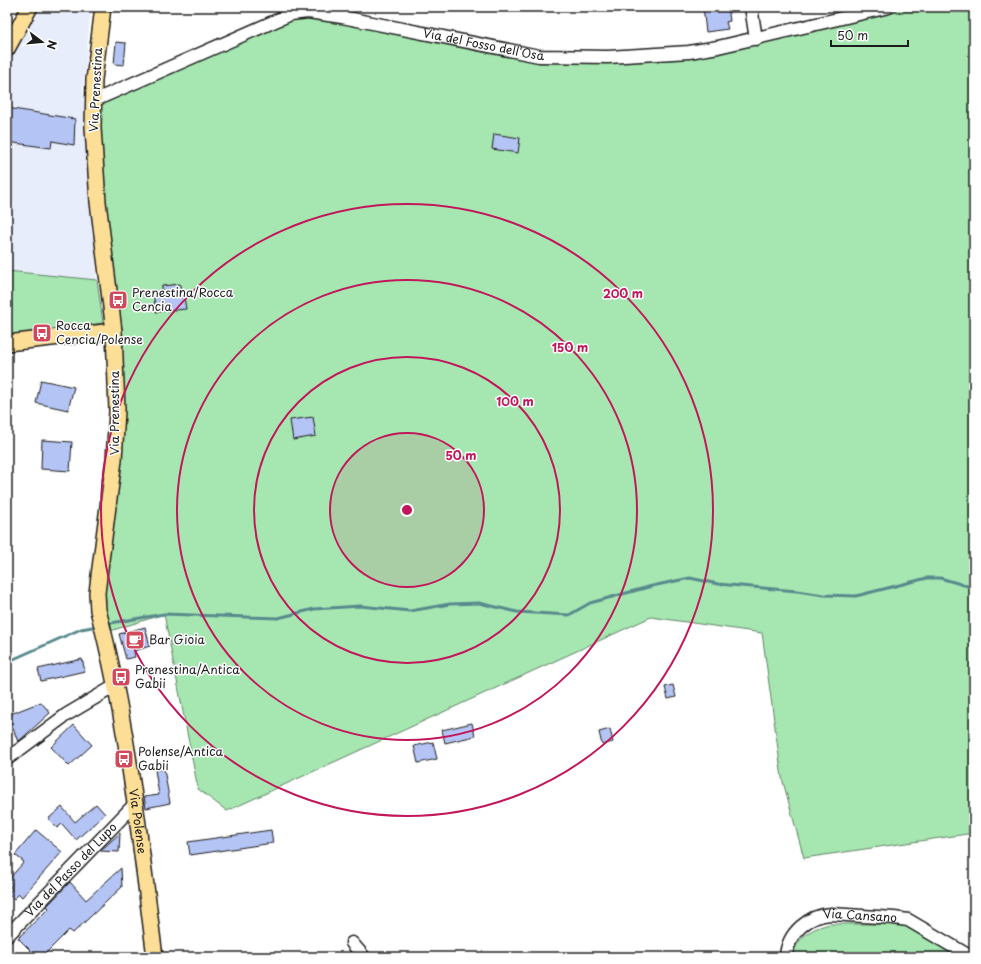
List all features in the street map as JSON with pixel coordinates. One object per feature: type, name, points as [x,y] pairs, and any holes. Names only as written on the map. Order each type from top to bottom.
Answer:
[{"type":"main road","points":[[7,48],[30,7]]},
{"type":"main road","name":"Via Prenestina","points":[[103,7],[93,101],[94,138],[98,202],[114,331],[116,436],[97,593],[98,610],[115,686]]},
{"type":"main road","points":[[7,343],[114,331]]},
{"type":"main road","name":"Via Polense","points":[[115,686],[135,804],[155,957]]},
{"type":"street","points":[[751,7],[756,39]]},
{"type":"street","name":"Via del Fosso dell'Osa","points":[[93,101],[291,14],[308,12],[342,17],[539,56],[608,57],[689,52],[756,39],[889,7]]},
{"type":"street","points":[[7,759],[66,715],[115,686]]},
{"type":"street","name":"Via del Passo del Lupo","points":[[7,936],[135,804]]},
{"type":"street","name":"Via Cansano","points":[[786,957],[788,947],[793,936],[806,922],[818,916],[836,914],[908,920],[971,957]]},
{"type":"street","points":[[352,943],[364,957]]},
{"type":"shaded area","points":[[39,7],[91,7],[83,91],[97,280],[7,271],[7,65]]},
{"type":"green space","points":[[891,7],[974,7],[974,833],[804,858],[782,778],[762,633],[651,617],[227,811],[198,789],[164,614],[104,633],[98,610],[114,460],[93,101],[291,14],[539,56],[689,52]]},
{"type":"green space","points":[[7,271],[97,280],[103,323],[7,335]]},
{"type":"green space","points":[[830,924],[902,924],[960,957],[793,957],[798,944],[806,934],[817,928]]},
{"type":"building","points":[[703,7],[728,7],[730,21],[726,22],[728,29],[706,32]]},
{"type":"building","points":[[116,42],[126,43],[124,65],[114,64]]},
{"type":"building","points":[[7,108],[75,119],[74,145],[52,141],[51,148],[7,142]]},
{"type":"building","points":[[494,134],[520,138],[518,153],[492,149]]},
{"type":"building","points":[[180,284],[181,297],[184,297],[186,309],[156,312],[153,292],[162,291],[162,286]]},
{"type":"building","points":[[41,380],[74,387],[68,410],[36,403]]},
{"type":"building","points":[[313,417],[316,436],[293,440],[290,420]]},
{"type":"building","points":[[42,440],[72,442],[70,471],[41,469]]},
{"type":"building","name":"Bar Gioia","points":[[145,627],[150,646],[134,651],[135,657],[126,659],[119,634]]},
{"type":"building","points":[[82,659],[85,671],[41,681],[38,669]]},
{"type":"building","points":[[673,685],[676,697],[668,699],[665,687]]},
{"type":"building","points":[[41,702],[50,713],[18,742],[8,715]]},
{"type":"building","points":[[472,723],[475,736],[445,743],[442,730]]},
{"type":"building","points":[[74,725],[92,745],[69,766],[51,747]]},
{"type":"building","points":[[610,729],[613,742],[602,745],[599,732]]},
{"type":"building","points":[[433,742],[437,759],[418,763],[414,746]]},
{"type":"building","points":[[164,769],[170,803],[146,808],[144,797],[159,795],[155,770]]},
{"type":"building","points":[[96,804],[105,814],[76,840],[62,824],[57,828],[48,819],[62,807],[75,822]]},
{"type":"building","points":[[36,830],[62,852],[22,897],[19,894],[14,899],[8,893],[12,889],[10,887],[12,884],[8,880],[24,862],[15,855]]},
{"type":"building","points":[[271,830],[273,843],[190,855],[188,842]]},
{"type":"building","points":[[120,833],[119,852],[100,851]]},
{"type":"building","points":[[121,868],[122,887],[73,933],[69,930],[42,957],[37,957],[18,938],[49,908],[47,906],[70,882],[86,900]]},
{"type":"waterway","points":[[105,624],[164,614],[278,618],[314,609],[360,606],[410,611],[450,604],[479,603],[517,612],[569,615],[590,603],[652,586],[690,578],[718,584],[824,595],[856,596],[927,578],[940,578],[974,588]]},
{"type":"waterway","points":[[7,662],[81,629],[98,626]]},
{"type":"place","name":"Prenestina/Rocca Cencia","points":[[118,300]]},
{"type":"place","name":"Rocca Cencia/Polense","points":[[42,333]]},
{"type":"place","name":"Bar Gioia","points":[[135,640]]},
{"type":"place","name":"Prenestina/Antica Gabii","points":[[121,677]]},
{"type":"place","name":"Polense/Antica Gabii","points":[[124,759]]}]
